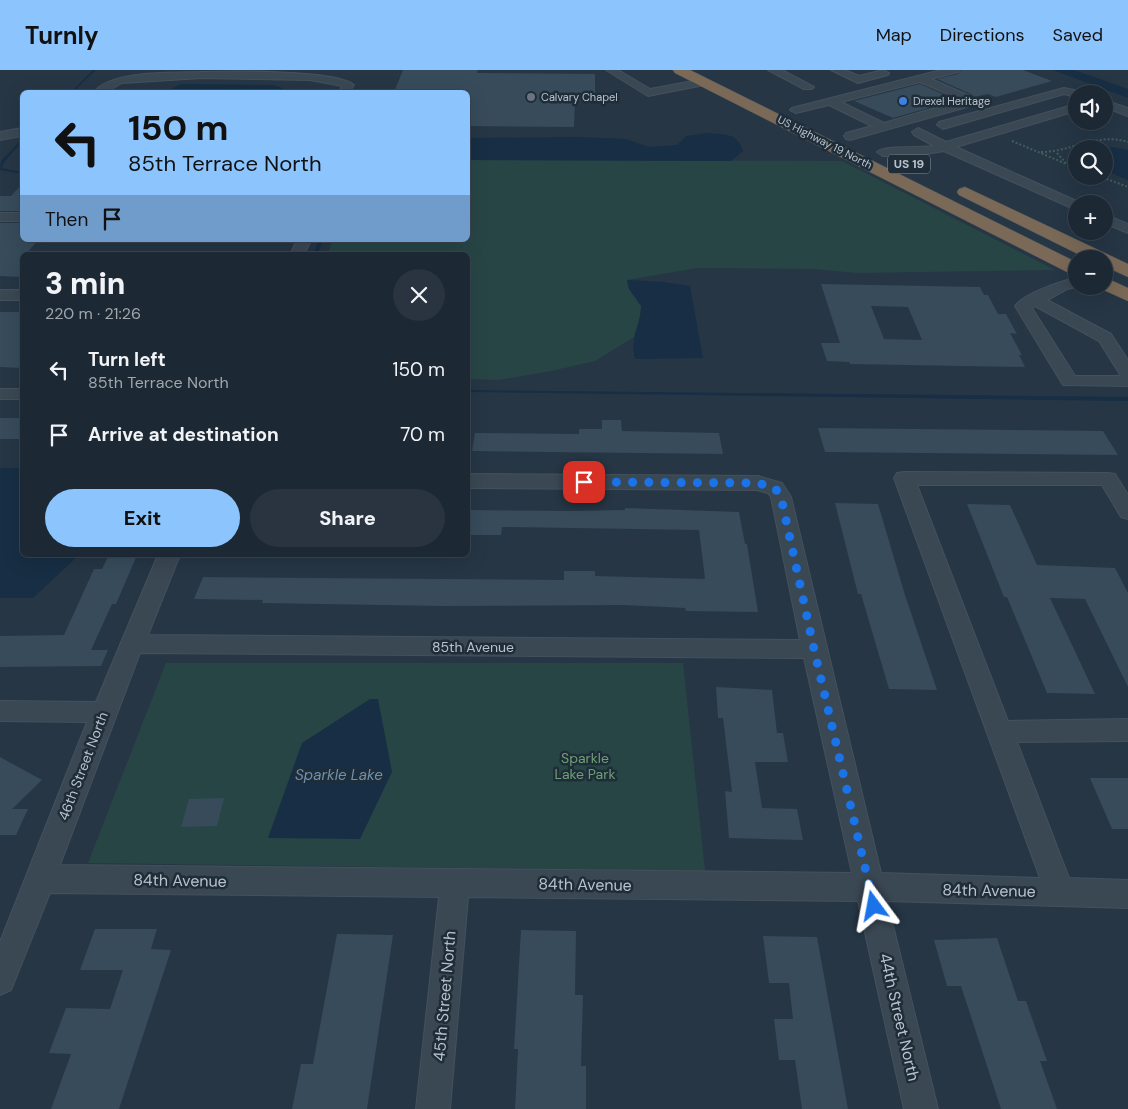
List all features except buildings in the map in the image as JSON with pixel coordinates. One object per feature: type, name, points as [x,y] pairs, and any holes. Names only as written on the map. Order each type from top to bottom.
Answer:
[{"type":"highway","name":"US Highway 19 North","points":[[680,70],[1068,265]]},
{"type":"highway","points":[[701,81],[726,82],[840,137],[877,149]]},
{"type":"highway","name":"US Highway 19 North","points":[[780,102],[814,119]]},
{"type":"highway","name":"US Highway 19 North","points":[[832,127],[917,169]]},
{"type":"highway","points":[[868,164],[949,194],[1068,252]]},
{"type":"highway","points":[[952,185],[1085,250]]},
{"type":"highway","points":[[1113,264],[1128,271]]},
{"type":"highway","points":[[1113,274],[1128,281]]},
{"type":"highway","points":[[1113,288],[1128,295]]},
{"type":"street","points":[[611,70],[648,93],[701,81]]},
{"type":"street","points":[[773,70],[808,86]]},
{"type":"street","points":[[842,71],[858,80],[894,70]]},
{"type":"street","points":[[796,110],[954,70]]},
{"type":"street","points":[[102,90],[106,85],[122,80],[173,74],[273,75],[327,78],[344,82],[348,85],[345,90]]},
{"type":"street","points":[[850,136],[968,101],[966,98],[920,78]]},
{"type":"street","points":[[1068,92],[1064,91],[918,132],[944,146],[1068,202]]},
{"type":"street","points":[[830,101],[883,127]]},
{"type":"street","points":[[1113,106],[1128,112]]},
{"type":"street","points":[[877,149],[914,152],[944,146],[1068,109]]},
{"type":"street","points":[[0,136],[20,132]]},
{"type":"street","points":[[0,217],[20,217]]},
{"type":"street","points":[[1113,222],[1128,229]]},
{"type":"street","points":[[1068,284],[1034,299],[1024,306],[1069,381],[1128,381]]},
{"type":"street","points":[[0,294],[20,295]]},
{"type":"street","points":[[1034,299],[1105,338],[1128,373]]},
{"type":"street","points":[[0,394],[20,394]]},
{"type":"street","points":[[1060,892],[904,478],[1108,479],[1128,512]]},
{"type":"street","name":"44th Street North","points":[[470,481],[758,483],[775,488],[781,497],[920,1109]]},
{"type":"street","name":"46th Street North","points":[[0,979],[41,879],[104,712],[168,557]]},
{"type":"street","name":"85th Avenue","points":[[132,644],[814,649]]},
{"type":"street","points":[[0,711],[104,712]]},
{"type":"street","points":[[1000,732],[1128,730]]},
{"type":"street","name":"84th Avenue","points":[[41,879],[870,887],[1128,894]]},
{"type":"street","name":"45th Street North","points":[[433,1109],[455,883]]},
{"type":"path","points":[[1036,151],[1056,153],[1104,137],[1119,138],[1128,142]]},
{"type":"path","points":[[1005,138],[1068,165]]},
{"type":"path","points":[[1056,153],[1068,165]]},
{"type":"path","points":[[1113,181],[1128,187]]},
{"type":"green space","points":[[470,160],[842,161],[1055,270],[857,273],[814,269],[697,268],[627,280],[629,289],[641,306],[641,316],[634,337],[595,361],[499,380],[470,379],[470,252],[328,252],[332,242],[470,242]]},
{"type":"green space","name":"Sparkle Lake Park","points":[[166,663],[683,663],[705,871],[88,863]]},
{"type":"water","points":[[1053,70],[1074,70],[1128,89],[1128,98],[1113,92],[1113,85],[1093,85]]},
{"type":"water","points":[[181,84],[272,85],[284,90],[169,90]]},
{"type":"water","points":[[707,133],[734,137],[743,151],[731,161],[470,160],[470,138],[579,137],[626,139],[649,147],[677,145],[686,136]]},
{"type":"water","points":[[1113,147],[1128,150],[1128,180],[1113,174]]},
{"type":"water","points":[[627,280],[664,282],[690,286],[703,358],[635,359],[634,337],[641,306],[629,289]]},
{"type":"water","points":[[0,468],[20,468],[20,557],[77,557],[33,598],[0,598]]},
{"type":"water","name":"Sparkle Lake","points":[[370,699],[378,699],[392,772],[360,839],[268,838],[302,743]]},
{"type":"waterway","points":[[74,90],[95,70]]},
{"type":"waterway","points":[[20,143],[2,162],[0,169],[20,173]]},
{"type":"waterway","points":[[316,252],[320,242]]},
{"type":"waterway","points":[[470,391],[1128,399]]},
{"type":"place","name":"Calvary Chapel","points":[[531,97]]},
{"type":"place","name":"Drexel Heritage","points":[[903,101]]},
{"type":"route","points":[[584,482],[758,483],[775,488],[781,497],[814,649],[874,906]]}]
